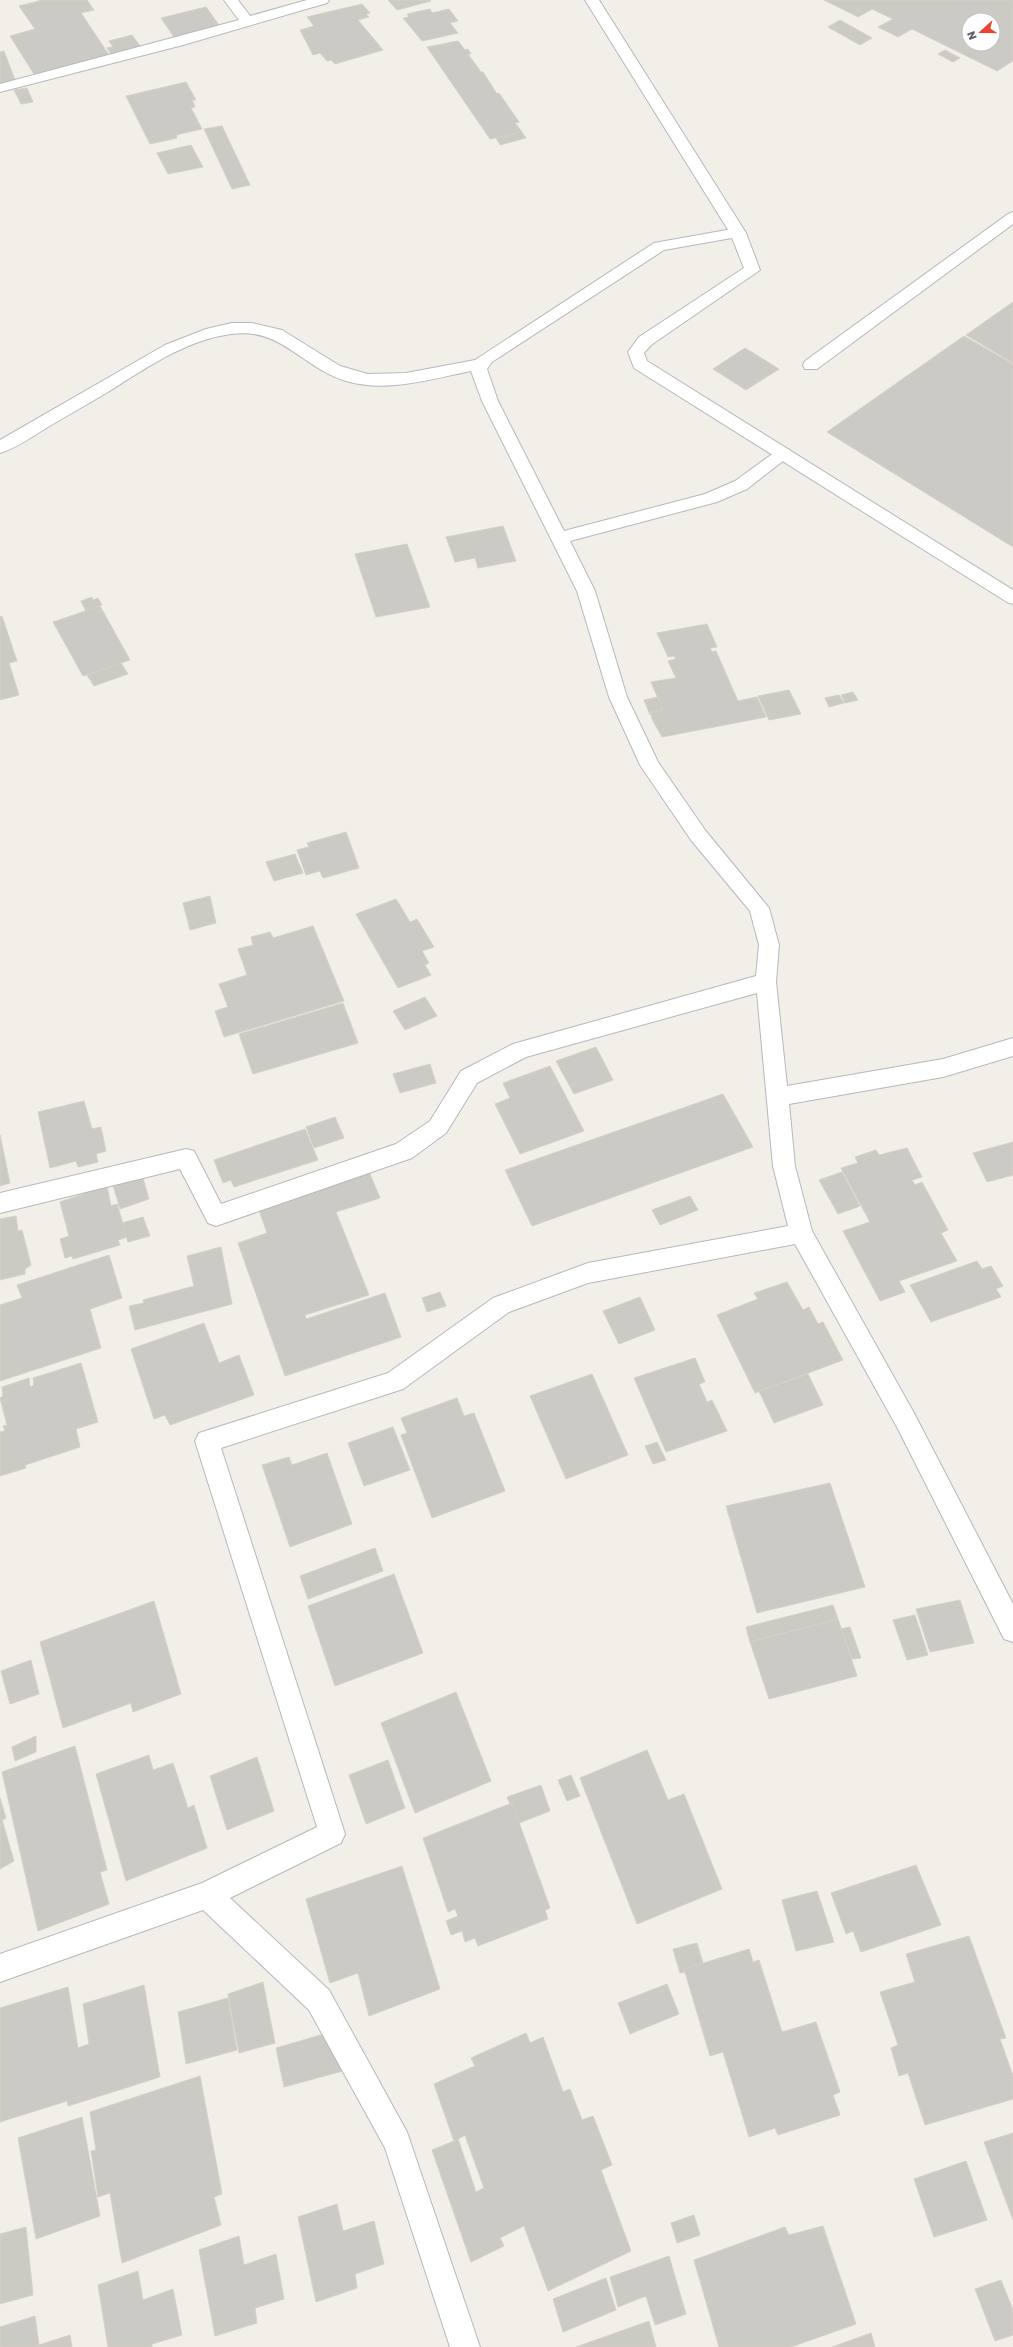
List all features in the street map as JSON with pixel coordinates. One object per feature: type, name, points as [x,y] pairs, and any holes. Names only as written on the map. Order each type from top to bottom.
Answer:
[{"type":"street","points":[[231,0],[246,20]]},
{"type":"street","points":[[0,88],[178,42],[246,20],[322,0]]},
{"type":"street","points":[[592,0],[738,233],[752,270],[645,341],[636,352],[636,358],[645,370],[784,454],[1013,598]]},
{"type":"street","points":[[812,365],[1013,217]]},
{"type":"street","points":[[738,233],[659,246],[486,358],[480,364],[479,370],[490,401],[586,591],[618,697],[650,765],[698,835],[759,908],[769,944],[766,982],[784,1166],[802,1233],[906,1421],[1013,1630]]},
{"type":"street","points":[[0,447],[141,364],[183,343],[217,332],[250,328],[273,331],[289,339],[335,370],[361,379],[383,380],[480,364]]},
{"type":"street","points":[[560,538],[711,498],[741,485],[784,454]]},
{"type":"street","points":[[0,1203],[186,1158],[216,1216],[404,1151],[438,1127],[469,1077],[520,1050],[766,982]]},
{"type":"street","points":[[778,1097],[943,1068],[1013,1047]]},
{"type":"street","points":[[0,1968],[207,1896],[332,1834],[207,1441],[395,1381],[433,1352],[502,1305],[588,1273],[802,1233]]},
{"type":"street","points":[[207,1896],[319,2000],[397,2142],[465,2347]]},
{"type":"building","points":[[42,0],[87,0],[94,10],[81,13],[109,55],[34,74],[10,36],[35,29],[19,6]]},
{"type":"building","points":[[388,0],[429,0],[431,1],[397,10]]},
{"type":"building","points":[[824,0],[1013,0],[1013,61],[997,71],[912,29],[898,37],[878,27],[893,19],[872,9],[858,17]]},
{"type":"building","points":[[362,4],[370,13],[366,14],[369,17],[358,20],[383,50],[335,64],[331,60],[327,61],[320,53],[313,55],[300,30],[314,26],[307,17]]},
{"type":"building","points":[[206,7],[219,25],[174,37],[161,18]]},
{"type":"building","points":[[430,9],[432,13],[449,9],[458,21],[450,23],[458,33],[422,41],[403,18],[409,17],[407,14]]},
{"type":"building","points":[[840,20],[872,38],[860,45],[828,27]]},
{"type":"building","points":[[132,35],[140,46],[111,54],[107,48],[113,47],[109,41]]},
{"type":"building","points":[[458,41],[465,50],[468,49],[471,54],[468,54],[481,72],[483,72],[497,94],[499,93],[519,122],[515,123],[522,132],[490,139],[427,47]]},
{"type":"building","points":[[945,50],[960,58],[953,62],[938,54]]},
{"type":"building","points":[[4,51],[15,80],[0,83],[0,52]]},
{"type":"building","points":[[186,82],[196,100],[192,100],[195,107],[191,108],[202,129],[176,135],[177,138],[150,144],[126,96]]},
{"type":"building","points":[[27,88],[33,102],[21,104],[14,90]]},
{"type":"building","points":[[222,126],[250,185],[232,189],[204,129]]},
{"type":"building","points":[[522,132],[526,138],[500,145],[496,138]]},
{"type":"building","points":[[191,145],[203,167],[168,174],[157,153]]},
{"type":"building","points":[[1013,302],[1013,363],[966,335]]},
{"type":"building","points":[[964,336],[1013,364],[1013,547],[827,432]]},
{"type":"building","points":[[745,348],[779,369],[746,390],[713,369]]},
{"type":"building","points":[[503,526],[516,561],[478,568],[475,558],[455,562],[446,537]]},
{"type":"building","points":[[407,544],[430,607],[376,617],[355,554]]},
{"type":"building","points":[[92,597],[93,600],[98,598],[102,605],[86,611],[81,601]]},
{"type":"building","points":[[100,606],[130,660],[83,676],[53,622]]},
{"type":"building","points":[[2,616],[17,661],[9,663],[19,695],[0,700],[0,617]]},
{"type":"building","points":[[707,624],[717,647],[710,648],[712,652],[716,651],[738,701],[757,697],[766,717],[662,737],[652,719],[651,712],[663,710],[651,682],[676,678],[668,661],[676,659],[674,656],[668,657],[657,633]]},
{"type":"building","points":[[121,663],[128,674],[94,686],[87,675]]},
{"type":"building","points":[[789,690],[801,714],[769,720],[758,696]]},
{"type":"building","points":[[853,692],[858,700],[845,703],[841,695]]},
{"type":"building","points":[[839,695],[844,703],[829,707],[825,698]]},
{"type":"building","points":[[658,697],[663,710],[651,712],[650,715],[644,700]]},
{"type":"building","points":[[346,832],[359,868],[323,878],[320,871],[306,875],[297,850],[309,847],[307,843]]},
{"type":"building","points":[[295,854],[303,873],[274,881],[266,862]]},
{"type":"building","points":[[210,896],[216,923],[190,930],[183,903]]},
{"type":"building","points":[[396,899],[410,922],[417,919],[434,947],[422,951],[429,963],[425,965],[431,975],[398,988],[356,914]]},
{"type":"building","points":[[313,926],[344,1001],[224,1037],[215,1011],[228,1007],[219,984],[247,975],[238,949],[253,945],[251,937],[270,932],[273,938]]},
{"type":"building","points":[[425,997],[437,1016],[405,1030],[393,1011]]},
{"type":"building","points":[[343,1003],[358,1043],[253,1074],[239,1034]]},
{"type":"building","points":[[596,1047],[613,1080],[574,1094],[556,1061]]},
{"type":"building","points":[[430,1064],[436,1083],[400,1093],[393,1074]]},
{"type":"building","points":[[550,1066],[584,1131],[520,1154],[495,1104],[510,1098],[503,1083]]},
{"type":"building","points":[[723,1094],[753,1147],[532,1226],[505,1170]]},
{"type":"building","points":[[84,1101],[92,1129],[101,1127],[106,1151],[96,1154],[98,1162],[78,1167],[76,1161],[50,1168],[38,1112]]},
{"type":"building","points":[[335,1117],[344,1138],[314,1148],[306,1127]]},
{"type":"building","points":[[305,1129],[318,1160],[234,1187],[231,1180],[223,1183],[214,1160]]},
{"type":"building","points":[[0,1135],[10,1183],[0,1186]]},
{"type":"building","points":[[1013,1142],[1013,1175],[987,1182],[973,1153]]},
{"type":"building","points":[[907,1148],[922,1177],[912,1180],[915,1185],[922,1182],[948,1230],[941,1233],[957,1261],[899,1281],[905,1292],[880,1301],[843,1231],[870,1222],[841,1168],[858,1163],[855,1157],[876,1150],[879,1155]]},
{"type":"building","points":[[368,1169],[380,1198],[336,1212],[369,1295],[305,1315],[306,1319],[385,1293],[401,1337],[285,1376],[238,1243],[267,1233],[257,1204]]},
{"type":"building","points":[[842,1172],[860,1206],[838,1214],[819,1180]]},
{"type":"building","points":[[142,1175],[149,1199],[120,1209],[113,1185]]},
{"type":"building","points":[[107,1186],[111,1206],[117,1204],[127,1237],[118,1240],[120,1245],[73,1259],[72,1256],[65,1258],[60,1239],[69,1236],[60,1202]]},
{"type":"building","points":[[690,1196],[698,1210],[660,1225],[652,1210]]},
{"type":"building","points":[[16,1216],[18,1231],[22,1230],[31,1265],[25,1269],[25,1274],[0,1280],[0,1219]]},
{"type":"building","points":[[143,1217],[150,1236],[128,1242],[122,1223]]},
{"type":"building","points":[[221,1247],[232,1304],[135,1330],[129,1306],[144,1303],[143,1300],[194,1286],[187,1256]]},
{"type":"building","points":[[109,1255],[122,1298],[90,1309],[101,1348],[0,1381],[0,1305],[22,1298],[17,1285]]},
{"type":"building","points":[[977,1261],[982,1269],[991,1266],[1003,1286],[996,1289],[1001,1297],[931,1322],[910,1285]]},
{"type":"building","points":[[787,1282],[803,1310],[809,1307],[818,1324],[823,1322],[843,1360],[755,1393],[717,1315],[758,1299],[754,1293]]},
{"type":"building","points":[[440,1292],[446,1306],[427,1312],[422,1298]]},
{"type":"building","points":[[640,1297],[655,1330],[619,1344],[603,1311]]},
{"type":"building","points":[[204,1323],[219,1363],[239,1355],[254,1395],[170,1425],[165,1415],[154,1419],[131,1349]]},
{"type":"building","points":[[695,1358],[705,1382],[699,1384],[707,1402],[712,1400],[727,1431],[666,1452],[634,1378]]},
{"type":"building","points":[[81,1363],[98,1422],[76,1429],[80,1447],[25,1465],[26,1468],[0,1476],[0,1432],[5,1431],[3,1426],[7,1425],[0,1398],[3,1396],[2,1387],[29,1378],[30,1387],[34,1385],[33,1378]]},
{"type":"building","points":[[592,1374],[628,1455],[566,1479],[530,1396]]},
{"type":"building","points":[[808,1374],[823,1405],[774,1423],[759,1391]]},
{"type":"building","points":[[457,1398],[464,1416],[474,1413],[505,1491],[432,1518],[401,1435],[407,1433],[401,1418]]},
{"type":"building","points":[[393,1427],[410,1470],[364,1486],[348,1443]]},
{"type":"building","points":[[657,1442],[666,1460],[653,1464],[645,1446]]},
{"type":"building","points":[[327,1453],[352,1524],[290,1547],[262,1465],[289,1457],[292,1465]]},
{"type":"building","points":[[830,1483],[865,1587],[757,1613],[726,1506]]},
{"type":"building","points":[[375,1548],[383,1571],[308,1599],[300,1576]]},
{"type":"building","points":[[394,1574],[423,1653],[335,1686],[308,1606]]},
{"type":"building","points":[[960,1600],[974,1643],[930,1652],[916,1609]]},
{"type":"building","points":[[154,1601],[181,1694],[133,1712],[131,1703],[63,1728],[40,1642]]},
{"type":"building","points":[[833,1605],[838,1619],[750,1642],[746,1627]]},
{"type":"building","points":[[915,1615],[928,1655],[907,1660],[893,1620]]},
{"type":"building","points":[[838,1619],[857,1676],[769,1699],[750,1642]]},
{"type":"building","points":[[850,1627],[861,1658],[852,1659],[841,1629]]},
{"type":"building","points":[[31,1660],[39,1694],[10,1704],[1,1671]]},
{"type":"building","points":[[456,1692],[491,1781],[415,1813],[381,1723]]},
{"type":"building","points":[[36,1736],[36,1752],[15,1761],[12,1747]]},
{"type":"building","points":[[75,1746],[107,1870],[100,1872],[109,1904],[38,1931],[2,1772]]},
{"type":"building","points":[[647,1750],[668,1800],[684,1794],[722,1889],[637,1924],[580,1778]]},
{"type":"building","points":[[149,1755],[153,1770],[173,1763],[188,1808],[194,1805],[207,1848],[126,1881],[96,1774]]},
{"type":"building","points":[[257,1757],[274,1811],[227,1830],[210,1776]]},
{"type":"building","points":[[388,1760],[405,1808],[366,1824],[349,1775]]},
{"type":"building","points":[[571,1775],[580,1796],[567,1801],[558,1780]]},
{"type":"building","points":[[541,1785],[550,1811],[519,1823],[507,1797]]},
{"type":"building","points":[[0,1798],[6,1818],[2,1820],[14,1861],[0,1869]]},
{"type":"building","points":[[512,1803],[550,1908],[545,1910],[548,1919],[478,1946],[475,1938],[465,1942],[462,1931],[451,1935],[446,1921],[458,1916],[455,1909],[448,1912],[423,1838]]},
{"type":"building","points":[[916,1865],[941,1925],[861,1952],[853,1931],[846,1934],[831,1893]]},
{"type":"building","points":[[402,1866],[440,1989],[369,2016],[358,1973],[330,1983],[306,1899]]},
{"type":"building","points":[[817,1891],[834,1942],[796,1951],[782,1900]]},
{"type":"building","points":[[969,1936],[1006,2038],[1000,2039],[1013,2076],[1013,2099],[925,2125],[908,2073],[899,2076],[891,2048],[898,2045],[880,1992],[915,1982],[906,1954]]},
{"type":"building","points":[[697,1943],[703,1963],[684,1969],[685,1972],[680,1973],[673,1949]]},
{"type":"building","points":[[749,1949],[753,1962],[759,1960],[782,2032],[816,2022],[840,2092],[833,2095],[840,2115],[778,2135],[775,2128],[749,2137],[723,2052],[710,2056],[684,1969]]},
{"type":"building","points":[[263,1982],[275,2043],[239,2053],[228,1994]]},
{"type":"building","points":[[667,1984],[679,2014],[630,2034],[618,2003]]},
{"type":"building","points":[[144,1985],[160,2077],[68,2106],[67,2101],[0,2122],[0,2008],[68,1987],[78,2048],[89,2044],[83,2004]]},
{"type":"building","points":[[228,1998],[237,2050],[186,2064],[178,2012]]},
{"type":"building","points":[[331,2032],[350,2069],[284,2087],[276,2048]]},
{"type":"building","points":[[526,2033],[530,2043],[543,2037],[563,2092],[570,2089],[582,2120],[593,2116],[612,2165],[601,2170],[631,2251],[548,2291],[524,2226],[500,2238],[504,2246],[471,2262],[432,2150],[454,2141],[434,2084],[475,2066],[471,2058]],"holes":[[[465,2135],[484,2188],[476,2192],[458,2139]]]},
{"type":"building","points":[[200,2076],[222,2194],[214,2197],[221,2225],[122,2263],[110,2193],[98,2197],[91,2151],[96,2150],[90,2112]]},
{"type":"building","points":[[82,2117],[100,2216],[36,2239],[18,2138]]},
{"type":"building","points":[[1013,2133],[1013,2220],[984,2142]]},
{"type":"building","points":[[966,2161],[987,2220],[934,2237],[914,2179]]},
{"type":"building","points":[[337,2204],[343,2231],[374,2221],[384,2264],[355,2274],[357,2288],[316,2302],[298,2217]]},
{"type":"building","points":[[694,2215],[700,2235],[677,2243],[671,2223]]},
{"type":"building","points":[[823,2226],[856,2324],[791,2347],[719,2347],[694,2260],[785,2227],[789,2235]]},
{"type":"building","points":[[26,2227],[33,2295],[0,2304],[0,2234]]},
{"type":"building","points":[[239,2236],[244,2265],[276,2254],[284,2299],[255,2308],[257,2323],[215,2336],[199,2250]]},
{"type":"building","points":[[669,2256],[686,2314],[655,2325],[646,2296],[618,2307],[610,2277]]},
{"type":"building","points":[[138,2271],[143,2300],[173,2289],[182,2335],[152,2344],[152,2347],[108,2347],[98,2285]]},
{"type":"building","points":[[606,2278],[616,2310],[563,2332],[553,2299]]},
{"type":"building","points":[[1001,2280],[1013,2310],[1013,2335],[995,2341],[975,2289]]},
{"type":"building","points":[[35,2316],[39,2345],[70,2335],[72,2347],[0,2347],[0,2327]]},
{"type":"building","points":[[649,2321],[656,2347],[576,2347]]},
{"type":"building","points":[[871,2333],[875,2347],[832,2347]]}]
